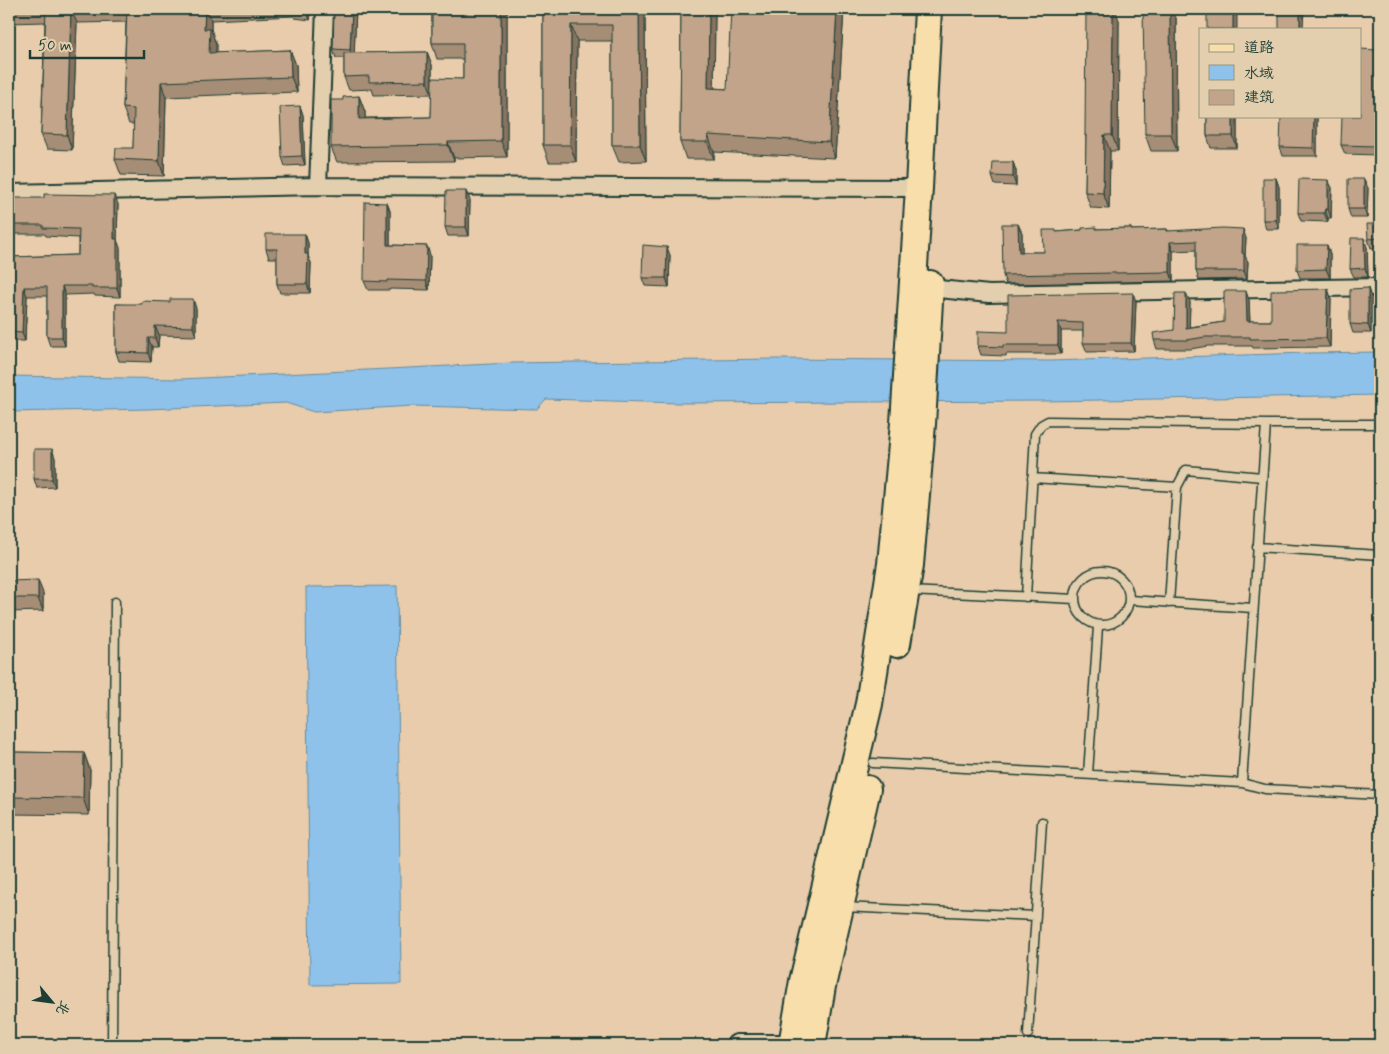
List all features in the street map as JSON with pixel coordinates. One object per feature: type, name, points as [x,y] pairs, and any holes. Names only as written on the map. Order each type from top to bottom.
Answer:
[{"type":"main road","points":[[799,1045],[803,981],[897,588],[910,564],[913,424],[917,348],[919,188],[928,9]]},
{"type":"main road","points":[[917,348],[929,288],[943,9]]},
{"type":"main road","points":[[799,1045],[822,986],[886,707],[897,588]]},
{"type":"street","points":[[318,186],[325,9]]},
{"type":"street","points":[[9,193],[318,186],[919,188]]},
{"type":"street","points":[[929,288],[989,294],[1380,287]]},
{"type":"street","points":[[738,1045],[799,1045]]},
{"type":"lane","points":[[1026,597],[1035,434],[1041,425],[1048,421],[1380,424]]},
{"type":"lane","points":[[1242,784],[1266,424]]},
{"type":"lane","points":[[1169,603],[1177,487],[1186,470],[1262,477]]},
{"type":"lane","points":[[1032,478],[1177,487]]},
{"type":"lane","points":[[1257,547],[1380,555]]},
{"type":"lane","points":[[1100,570],[1110,572],[1125,582],[1130,600],[1126,611],[1119,620],[1109,625],[1098,626],[1087,622],[1079,614],[1075,603],[1075,591],[1080,581],[1089,574],[1100,570]]},
{"type":"lane","points":[[897,588],[1075,599]]},
{"type":"lane","points":[[1130,600],[1253,608]]},
{"type":"lane","points":[[112,1045],[115,602]]},
{"type":"lane","points":[[1088,774],[1098,626]]},
{"type":"lane","points":[[873,763],[1088,774],[1242,784],[1265,789],[1380,795]]},
{"type":"lane","points":[[1028,1034],[1042,822]]},
{"type":"lane","points":[[840,907],[1036,916]]},
{"type":"water","points":[[1380,352],[1380,395],[1045,401],[680,403],[546,399],[537,409],[412,406],[314,412],[286,403],[148,409],[9,412],[9,376],[181,379],[512,363],[774,359],[1050,361]]},
{"type":"water","points":[[397,586],[401,984],[310,985],[306,587]]},
{"type":"building","points":[[46,9],[71,9],[67,135],[41,134]]},
{"type":"building","points":[[127,9],[205,9],[204,29],[210,29],[209,53],[290,50],[291,77],[161,82],[159,161],[115,159],[116,148],[133,148],[134,109],[123,108]]},
{"type":"building","points":[[334,9],[352,9],[350,50],[333,49]]},
{"type":"building","points":[[432,9],[501,9],[501,141],[448,142],[448,145],[331,147],[331,100],[343,100],[343,97],[359,96],[359,119],[431,117],[432,78],[463,79],[463,43],[432,43]]},
{"type":"building","points":[[543,9],[639,9],[640,145],[612,145],[612,25],[571,25],[570,145],[543,145]]},
{"type":"building","points":[[681,9],[709,9],[708,88],[727,89],[731,9],[837,9],[829,142],[708,135],[707,142],[680,142]]},
{"type":"building","points":[[1086,9],[1113,9],[1112,135],[1104,135],[1103,193],[1085,192]]},
{"type":"building","points":[[1143,9],[1170,9],[1171,134],[1145,134]]},
{"type":"building","points":[[1207,9],[1233,9],[1233,28],[1207,28]]},
{"type":"building","points":[[1279,9],[1300,9],[1300,28],[1279,28]]},
{"type":"building","points":[[1362,49],[1377,50],[1375,146],[1341,145],[1342,118],[1362,118]]},
{"type":"building","points":[[427,52],[427,81],[369,82],[369,76],[344,77],[344,53]]},
{"type":"building","points":[[300,106],[302,156],[282,157],[280,107]]},
{"type":"building","points":[[1207,118],[1233,118],[1233,136],[1207,136]]},
{"type":"building","points":[[1281,118],[1314,118],[1313,148],[1280,147]]},
{"type":"building","points":[[993,162],[1013,162],[1013,177],[992,176]]},
{"type":"building","points":[[1263,178],[1276,178],[1276,220],[1263,220]]},
{"type":"building","points":[[1299,179],[1328,180],[1328,209],[1325,209],[1324,213],[1298,213]]},
{"type":"building","points":[[1348,179],[1364,179],[1364,209],[1348,209]]},
{"type":"building","points":[[446,191],[466,191],[466,227],[445,227]]},
{"type":"building","points":[[44,194],[114,195],[114,239],[117,239],[117,288],[62,286],[62,337],[47,337],[47,287],[24,287],[22,333],[9,332],[9,257],[78,255],[79,229],[43,228],[43,225],[9,225],[9,198],[44,198]]},
{"type":"building","points":[[365,202],[387,203],[387,245],[427,246],[426,281],[364,281]]},
{"type":"building","points":[[1002,224],[1018,224],[1019,252],[1044,252],[1043,230],[1056,230],[1056,232],[1096,227],[1096,229],[1131,228],[1131,230],[1167,229],[1167,231],[1223,228],[1243,229],[1242,253],[1244,254],[1244,271],[1196,271],[1196,241],[1170,242],[1170,272],[1003,275]]},
{"type":"building","points":[[1367,224],[1380,224],[1380,238],[1368,239]]},
{"type":"building","points":[[266,234],[305,234],[305,254],[308,254],[307,284],[277,284],[277,249],[266,249]]},
{"type":"building","points":[[1351,238],[1364,238],[1365,268],[1350,269]]},
{"type":"building","points":[[643,245],[667,247],[666,278],[642,278]]},
{"type":"building","points":[[1297,245],[1327,245],[1326,269],[1297,270]]},
{"type":"building","points":[[1368,288],[1368,325],[1350,324],[1350,289]]},
{"type":"building","points":[[1328,289],[1326,338],[1250,339],[1250,337],[1205,337],[1187,340],[1154,340],[1153,333],[1174,330],[1175,293],[1186,293],[1186,328],[1224,322],[1224,291],[1246,291],[1247,321],[1271,321],[1271,291]]},
{"type":"building","points":[[1133,293],[1131,343],[1083,343],[1083,323],[1058,322],[1058,345],[978,346],[978,331],[1008,332],[1008,295]]},
{"type":"building","points":[[170,299],[193,299],[193,327],[155,326],[155,338],[148,338],[148,353],[116,352],[116,304],[142,304],[142,301],[170,302]]},
{"type":"building","points":[[34,449],[52,449],[52,479],[34,479]]},
{"type":"building","points":[[38,580],[38,598],[9,598],[9,581]]},
{"type":"building","points":[[9,752],[84,753],[83,798],[9,797]]}]
